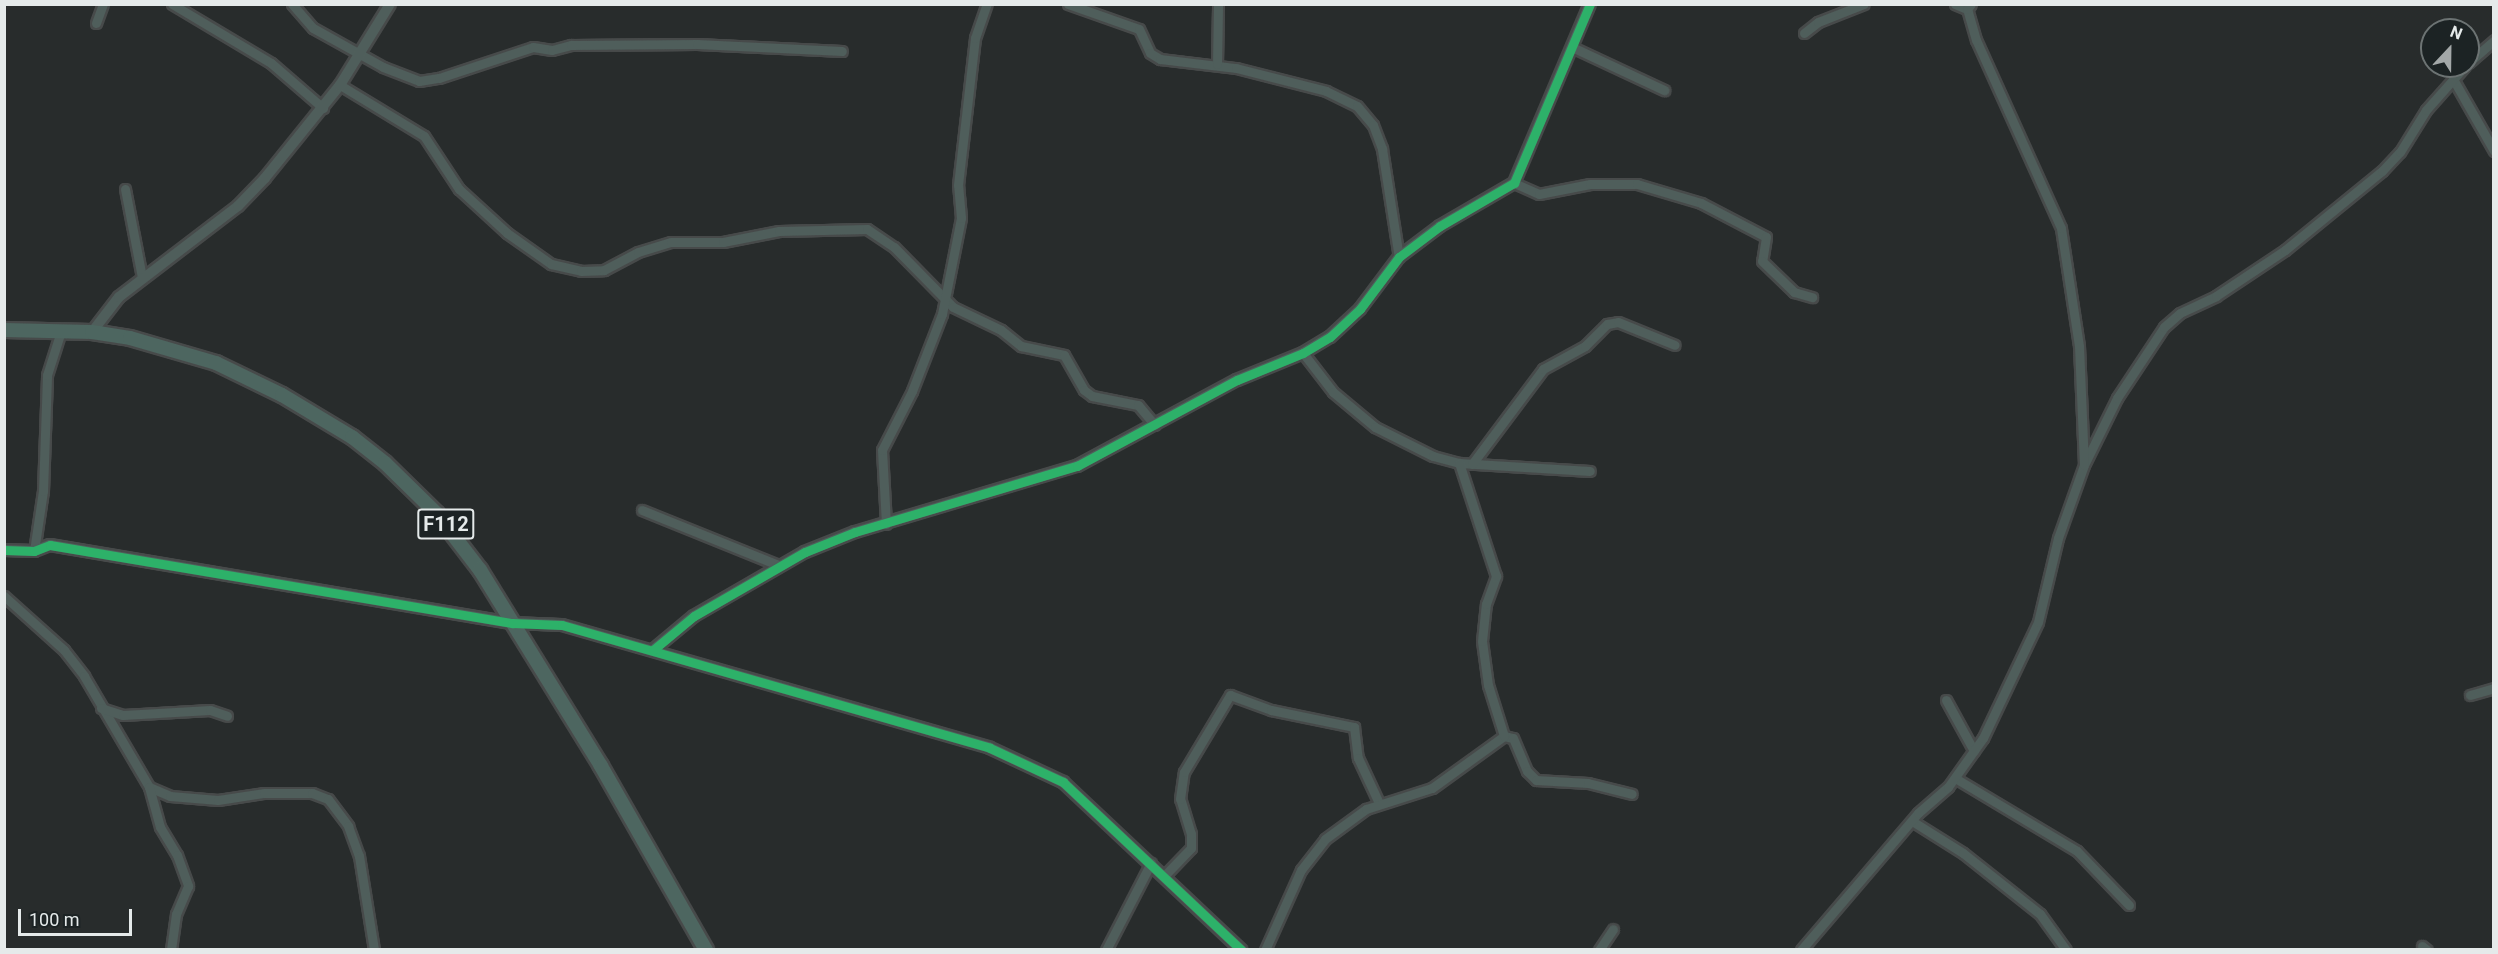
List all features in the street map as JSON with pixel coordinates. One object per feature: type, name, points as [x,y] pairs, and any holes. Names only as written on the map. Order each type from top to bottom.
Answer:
[{"type":"main road","name":"F112","points":[[4,330],[92,332],[130,338],[216,363],[282,394],[352,437],[437,514],[480,570],[601,766],[706,950]]},
{"type":"street","points":[[96,23],[102,4]]},
{"type":"street","points":[[172,4],[271,63],[323,108]]},
{"type":"street","points":[[292,4],[313,28],[383,67],[419,81],[439,78],[533,47],[552,50],[571,45],[697,44],[842,51]]},
{"type":"street","points":[[92,332],[119,297],[142,277],[238,206],[323,108],[340,85],[390,4]]},
{"type":"street","points":[[886,524],[882,450],[934,339],[945,299],[961,218],[958,185],[975,38],[987,4]]},
{"type":"street","points":[[1068,4],[1139,29],[1154,56],[1217,64],[1340,96],[1365,113],[1382,149],[1399,257]]},
{"type":"street","points":[[1217,64],[1218,4]]},
{"type":"street","points":[[653,650],[693,616],[778,565],[846,535],[1077,466],[1256,370],[1303,353],[1345,327],[1399,257],[1440,226],[1514,183],[1590,4]]},
{"type":"street","points":[[1804,33],[1818,22],[1864,4]]},
{"type":"street","points":[[1955,4],[1969,7],[1976,40],[2061,228],[2079,346],[2084,465]]},
{"type":"street","points":[[2480,52],[2493,40]]},
{"type":"street","points":[[1572,47],[1664,90]]},
{"type":"street","points":[[1801,950],[1912,821],[1955,778],[1974,751],[2038,622],[2058,538],[2097,435],[2164,327],[2180,313],[2216,296],[2285,250],[2382,171],[2400,152],[2426,110],[2452,80],[2493,151]]},
{"type":"street","points":[[340,85],[424,136],[459,189],[507,233],[551,264],[564,269],[604,270],[638,252],[671,242],[723,242],[779,231],[854,227],[886,241],[960,312],[1001,330],[1021,346],[1064,355],[1084,390],[1092,396],[1138,405],[1155,425]]},
{"type":"street","points":[[1514,183],[1539,194],[1590,184],[1636,184],[1701,203],[1766,237],[1762,261],[1794,292],[1812,297]]},
{"type":"street","points":[[125,189],[142,277]]},
{"type":"street","points":[[1472,464],[1543,369],[1558,357],[1585,346],[1607,324],[1618,322],[1675,345]]},
{"type":"street","points":[[34,551],[43,491],[46,387],[61,331]]},
{"type":"street","points":[[1303,353],[1333,392],[1375,427],[1433,456],[1460,463],[1590,471]]},
{"type":"street","points":[[2082,446],[2097,435]]},
{"type":"street","points":[[1460,463],[1496,576],[1486,604],[1482,641],[1488,685],[1504,736]]},
{"type":"street","points":[[642,510],[778,565]]},
{"type":"street","points":[[4,550],[34,551],[50,545],[512,623],[562,625],[850,710],[948,735],[1019,760],[1063,782],[1241,950]]},
{"type":"street","points":[[4,596],[64,650],[84,676],[149,788],[160,827],[177,855],[188,886],[176,914],[171,950]]},
{"type":"street","points":[[2470,695],[2493,688]]},
{"type":"street","points":[[1164,876],[1191,848],[1191,834],[1180,799],[1184,772],[1230,695],[1271,710],[1354,727],[1358,758],[1379,803]]},
{"type":"street","points":[[1946,700],[1974,751]]},
{"type":"street","points":[[101,708],[123,715],[210,710],[227,716]]},
{"type":"street","points":[[1265,950],[1306,861],[1347,821],[1379,803],[1432,788],[1504,736],[1513,738],[1527,771],[1536,780],[1588,783],[1632,794]]},
{"type":"street","points":[[1955,778],[2077,851],[2129,904]]},
{"type":"street","points":[[149,788],[171,796],[218,800],[264,793],[312,793],[328,799],[348,826],[359,856],[374,950]]},
{"type":"street","points":[[1912,821],[1963,853],[2040,914],[2066,950]]},
{"type":"street","points":[[1106,950],[1151,863]]},
{"type":"street","points":[[1599,950],[1613,929]]},
{"type":"cycle path","points":[[653,650],[694,616],[805,552],[855,532],[1077,466],[1237,380],[1303,353],[1330,337],[1360,309],[1399,257],[1440,226],[1514,183],[1590,4]]},
{"type":"cycle path","points":[[4,550],[34,551],[50,545],[512,623],[562,625],[990,748],[1063,782],[1241,950]]}]
